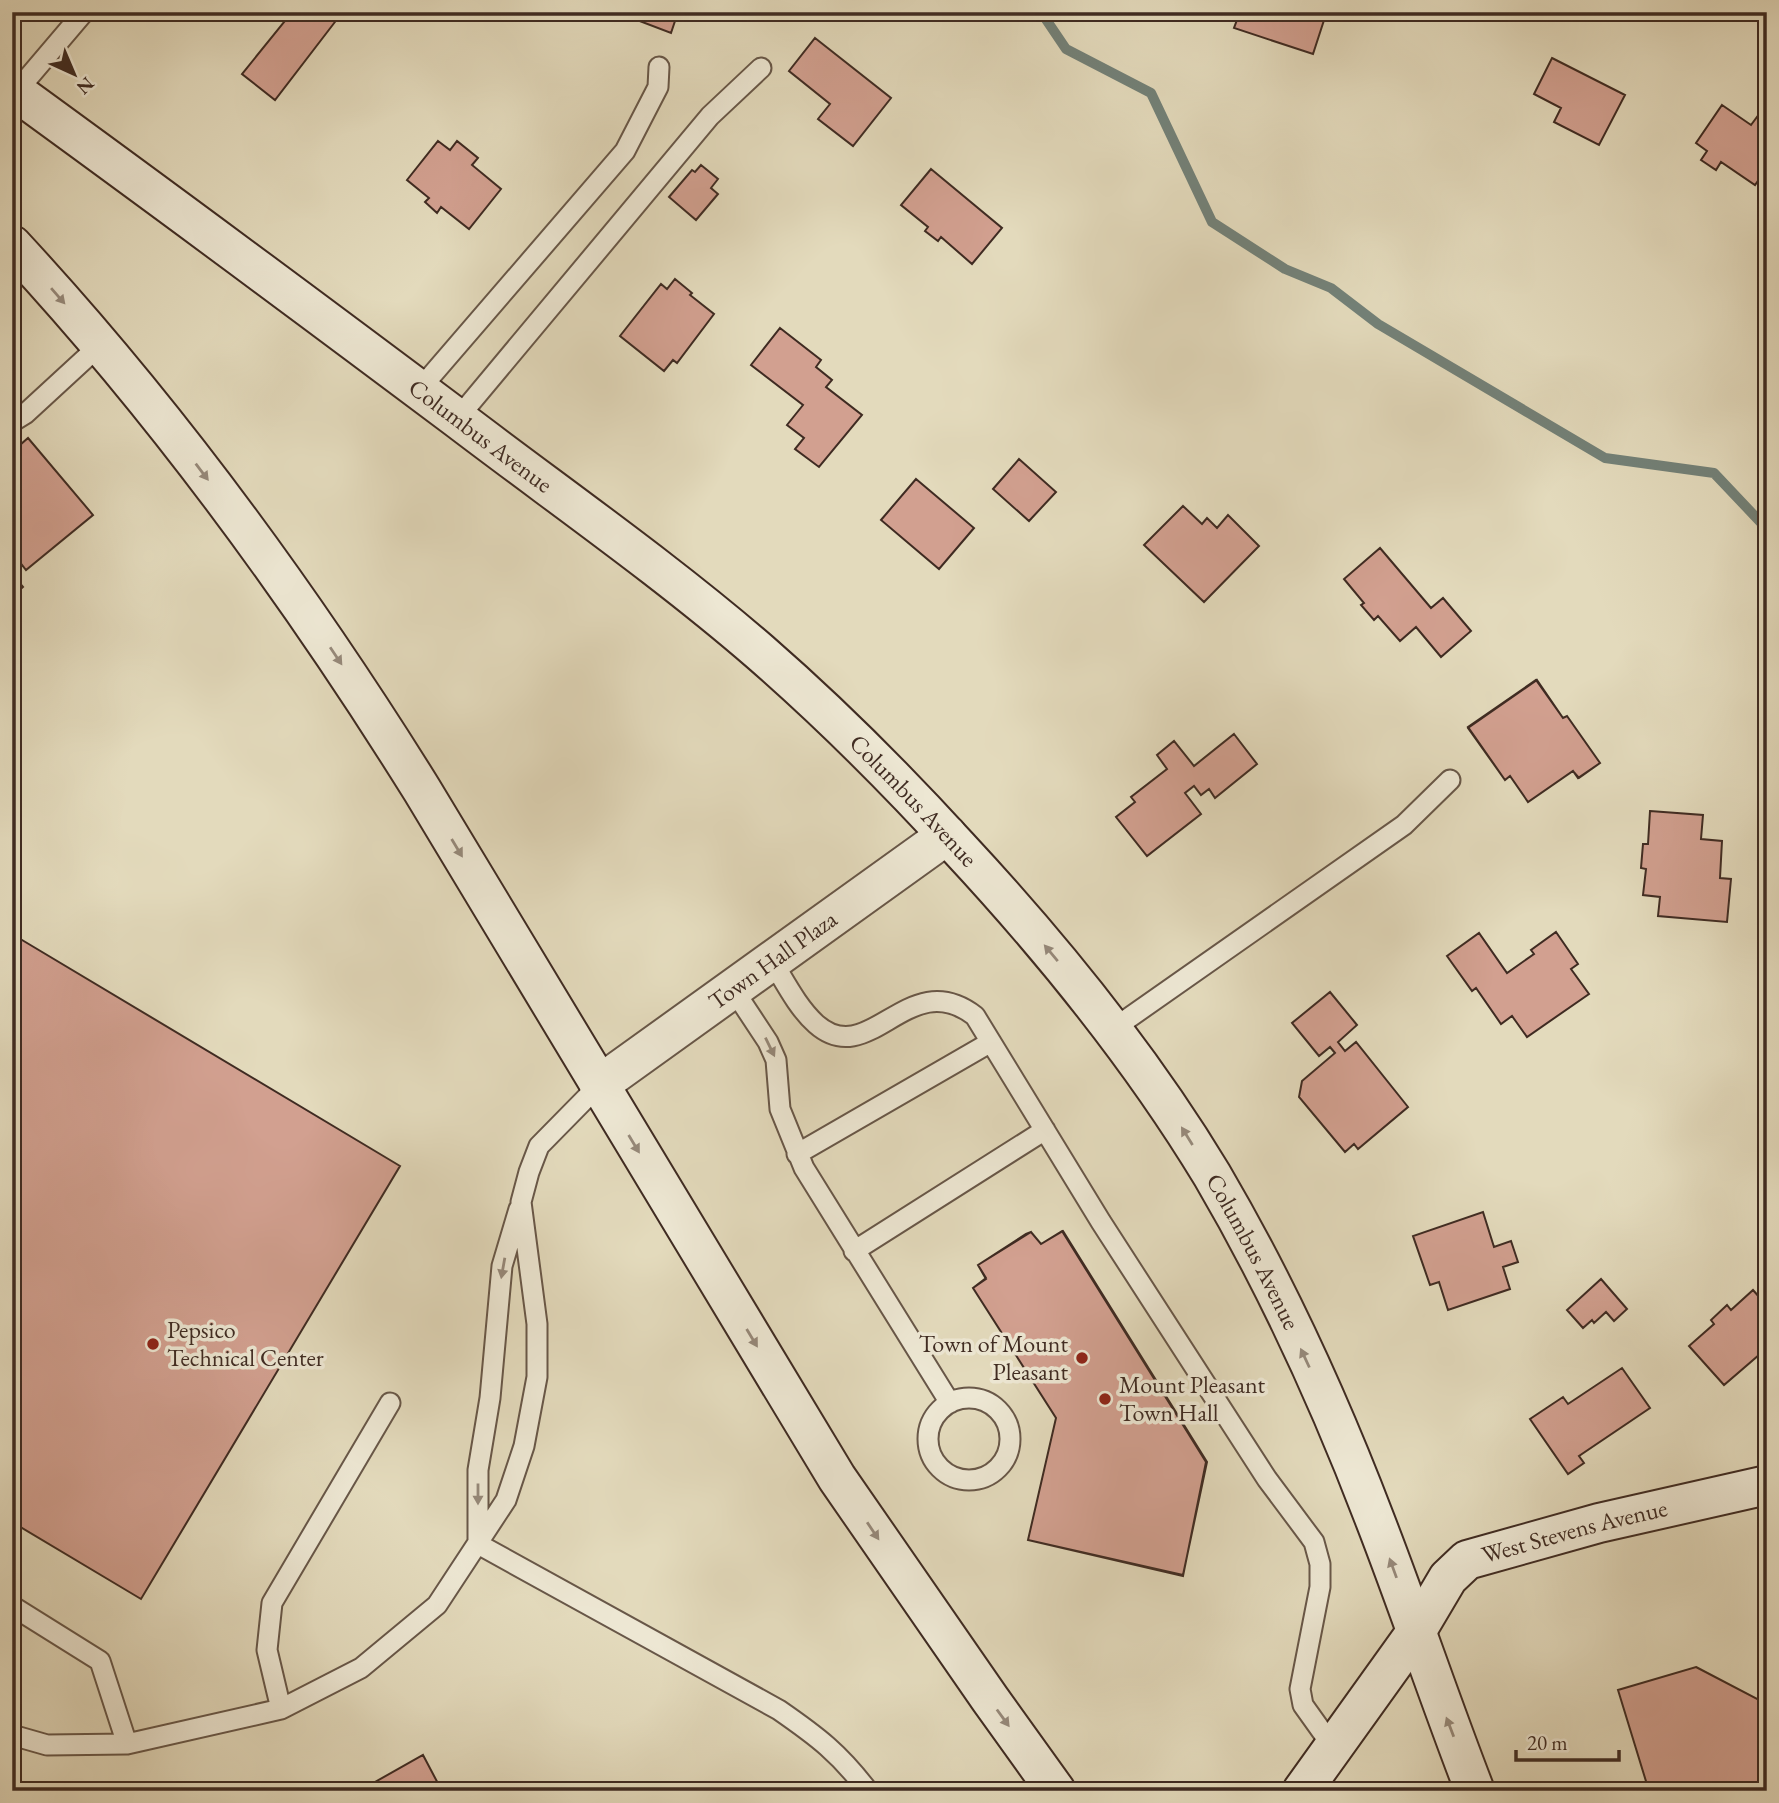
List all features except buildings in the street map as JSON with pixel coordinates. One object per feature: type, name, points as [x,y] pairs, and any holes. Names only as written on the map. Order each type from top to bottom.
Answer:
[{"type":"street","name":"Columbus Avenue","points":[[14,90],[599,525],[757,650],[848,732],[947,835],[1029,927],[1113,1029],[1174,1115],[1206,1167],[1264,1274],[1348,1452],[1475,1791]]},
{"type":"street","points":[[12,245],[100,345],[212,484],[352,679],[422,790],[837,1478],[1056,1791]]},
{"type":"street","name":"Town Hall Plaza","points":[[599,1086],[947,835]]},
{"type":"street","name":"West Stevens Avenue","points":[[1302,1791],[1416,1632],[1448,1578],[1467,1560],[1599,1523],[1767,1485]]},
{"type":"lane","points":[[14,90],[84,12]]},
{"type":"lane","points":[[419,390],[625,150],[658,86],[659,67]]},
{"type":"lane","points":[[457,419],[710,116],[761,68]]},
{"type":"lane","points":[[12,422],[25,414],[100,345]]},
{"type":"lane","points":[[1113,1029],[1404,825],[1450,780]]},
{"type":"lane","points":[[772,961],[816,1024],[832,1034],[847,1038],[864,1034],[910,1007],[931,1000],[950,1002],[975,1016],[1267,1479],[1314,1542],[1320,1564],[1320,1587],[1300,1689],[1303,1705],[1333,1747]]},
{"type":"lane","points":[[733,989],[768,1042],[776,1060],[780,1108],[797,1154],[854,1251],[950,1403]]},
{"type":"lane","points":[[797,1154],[991,1042]]},
{"type":"lane","points":[[478,1544],[478,1470],[490,1398],[502,1266],[528,1172],[539,1146],[599,1086]]},
{"type":"lane","points":[[854,1251],[1045,1130]]},
{"type":"lane","points":[[12,1735],[47,1745],[127,1744],[281,1709],[361,1668],[437,1605],[506,1500],[524,1446],[537,1377],[537,1324],[521,1202]]},
{"type":"lane","points":[[976,1398],[989,1403],[1000,1412],[1007,1423],[1009,1450],[994,1472],[982,1478],[955,1478],[935,1461],[928,1436],[939,1412],[950,1403],[976,1398]]},
{"type":"lane","points":[[281,1709],[267,1650],[272,1603],[390,1403]]},
{"type":"lane","points":[[478,1544],[779,1710],[822,1739],[849,1766],[868,1791]]},
{"type":"lane","points":[[12,1606],[100,1661],[127,1744]]},
{"type":"waterway","points":[[1041,12],[1066,49],[1151,93],[1212,222],[1285,269],[1331,288],[1378,324],[1605,458],[1714,473],[1767,529]]},
{"type":"place","name":"Pepsico Technical Center","points":[[153,1344]]},
{"type":"place","name":"Town of Mount Pleasant","points":[[1082,1358]]},
{"type":"place","name":"Mount Pleasant Town Hall","points":[[1105,1399]]}]
